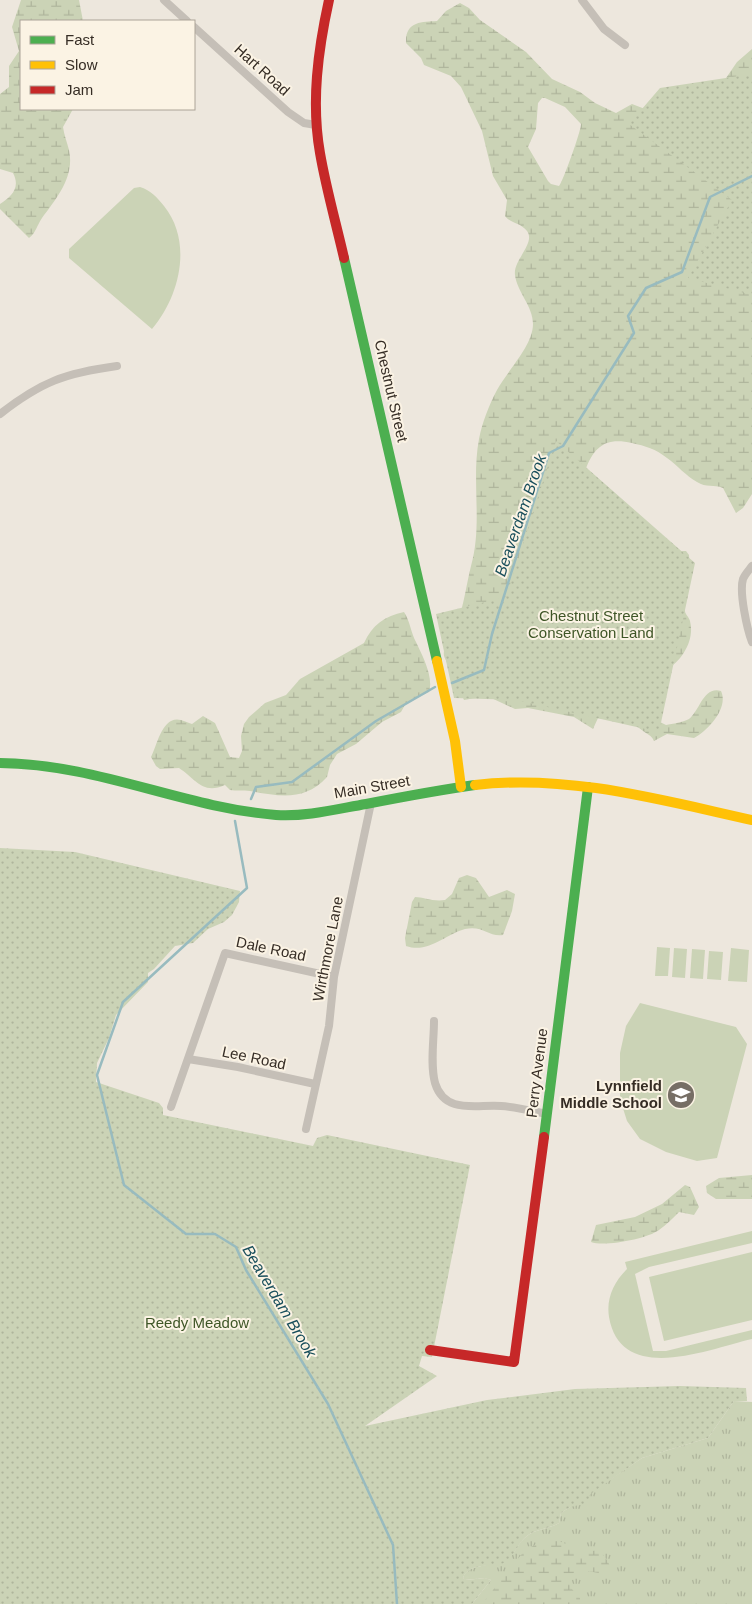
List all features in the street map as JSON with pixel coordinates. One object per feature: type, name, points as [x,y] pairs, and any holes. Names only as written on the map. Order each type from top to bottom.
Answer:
[{"type":"street","points":[[164,0],[186,20]]},
{"type":"street","name":"Chestnut Street","points":[[329,0],[320,35],[318,61],[316,125],[320,152],[452,724],[462,788]]},
{"type":"street","points":[[582,0],[604,29],[625,45]]},
{"type":"street","name":"Hart Road","points":[[195,28],[288,112],[304,123],[316,125]]},
{"type":"street","points":[[0,414],[27,393],[56,378],[117,366]]},
{"type":"street","points":[[752,566],[743,579],[748,630],[752,642]]},
{"type":"street","name":"Main Street","points":[[0,763],[62,767],[107,776],[198,801],[260,813],[282,815],[315,813],[462,788],[534,782],[588,787],[752,820]]},
{"type":"street","name":"Perry Avenue","points":[[430,1350],[514,1362],[588,787]]},
{"type":"street","name":"Wirthmore Lane","points":[[306,1130],[329,1026],[334,977],[371,803]]},
{"type":"street","name":"Dale Road","points":[[188,1059],[196,1031],[225,953],[334,977]]},
{"type":"street","points":[[434,1021],[434,1074],[436,1084],[447,1100],[466,1108],[499,1106],[547,1114]]},
{"type":"street","points":[[171,1107],[188,1059]]},
{"type":"street","name":"Lee Road","points":[[188,1059],[238,1067],[315,1084]]},
{"type":"green space","points":[[21,0],[79,0],[83,20],[20,20],[20,110],[72,110],[63,127],[70,160],[67,178],[29,238],[0,209],[0,204],[14,192],[16,183],[13,173],[0,169],[0,94],[9,87],[9,66],[19,51],[12,27]]},
{"type":"green space","points":[[460,3],[469,8],[480,20],[526,52],[552,79],[580,92],[595,103],[616,113],[632,104],[645,109],[724,81],[737,62],[752,49],[752,494],[743,508],[736,513],[723,488],[700,484],[659,452],[623,441],[602,445],[592,455],[585,471],[674,551],[686,551],[689,555],[684,606],[690,621],[691,635],[682,656],[666,670],[658,721],[666,725],[687,720],[710,692],[715,690],[721,691],[722,705],[716,718],[700,735],[694,738],[667,734],[654,741],[635,723],[598,718],[593,729],[574,717],[528,708],[515,709],[487,696],[464,700],[444,656],[445,646],[461,612],[474,550],[477,518],[477,455],[482,427],[497,390],[529,341],[533,324],[530,311],[515,275],[517,263],[527,246],[529,236],[525,228],[505,216],[507,200],[493,176],[482,131],[461,87],[451,76],[424,65],[421,58],[406,43],[406,36],[411,27],[420,23],[437,21],[446,11]],"holes":[[[542,98],[565,107],[581,124],[559,186],[548,181],[528,147],[536,129],[538,103]]]},
{"type":"green space","points":[[752,74],[752,295],[688,278],[732,200],[629,124],[660,88]]},
{"type":"green space","points":[[140,187],[156,197],[173,220],[180,252],[176,285],[162,316],[152,329],[69,258],[69,249],[134,188]]},
{"type":"green space","name":"Chestnut Street Conservation Land","points":[[556,441],[695,563],[659,732],[516,700],[454,698],[436,614],[506,597]]},
{"type":"green space","points":[[404,612],[427,666],[430,680],[429,692],[406,703],[401,712],[382,722],[356,744],[337,754],[330,765],[327,777],[318,785],[300,794],[291,795],[230,790],[225,785],[211,788],[200,784],[179,768],[160,769],[156,766],[151,757],[161,732],[169,722],[181,720],[192,724],[203,716],[215,723],[230,757],[239,758],[242,751],[241,736],[244,724],[249,717],[265,703],[286,695],[300,679],[364,643],[371,631],[380,622]]},
{"type":"green space","name":"Reedy Meadow","points":[[0,848],[75,852],[240,891],[239,902],[232,915],[224,922],[208,929],[193,943],[175,946],[148,973],[148,982],[116,1015],[109,1038],[97,1063],[96,1082],[159,1103],[163,1108],[163,1115],[313,1146],[317,1138],[327,1135],[470,1165],[432,1357],[422,1356],[419,1366],[437,1376],[365,1426],[487,1400],[575,1389],[680,1386],[746,1388],[747,1401],[734,1401],[708,1438],[642,1458],[589,1495],[589,1503],[570,1507],[561,1513],[559,1523],[527,1536],[505,1562],[496,1565],[479,1566],[469,1570],[463,1578],[466,1580],[485,1578],[491,1580],[472,1604],[0,1604]]},
{"type":"green space","points":[[467,875],[476,878],[489,897],[507,890],[515,894],[512,911],[503,935],[471,928],[458,931],[437,942],[422,947],[406,946],[405,938],[412,902],[415,897],[445,900],[452,894],[459,878]]},
{"type":"green space","points":[[657,947],[670,948],[668,976],[655,976]]},
{"type":"green space","points":[[674,948],[687,949],[685,978],[672,977]]},
{"type":"green space","points":[[731,948],[749,950],[747,982],[728,981]]},
{"type":"green space","points":[[692,949],[705,950],[703,979],[690,978]]},
{"type":"green space","points":[[709,951],[723,952],[721,980],[707,979]]},
{"type":"green space","points":[[640,1003],[736,1027],[747,1044],[717,1158],[697,1161],[666,1152],[640,1139],[627,1121],[620,1099],[620,1053],[626,1026]]},
{"type":"green space","points":[[752,1175],[752,1199],[716,1199],[707,1193],[706,1186],[719,1178]]},
{"type":"green space","points":[[685,1185],[690,1187],[699,1207],[694,1215],[679,1212],[659,1230],[636,1239],[605,1244],[591,1242],[596,1225],[635,1217],[662,1204]]},
{"type":"green space","points":[[752,1231],[752,1243],[649,1267],[635,1274],[653,1351],[666,1351],[752,1330],[752,1339],[691,1355],[669,1358],[648,1357],[630,1351],[617,1338],[608,1310],[612,1291],[618,1279],[627,1269],[625,1262]]},
{"type":"green space","points":[[752,1252],[752,1320],[664,1341],[649,1277]]},
{"type":"green space","points":[[734,1401],[752,1402],[752,1604],[472,1604],[491,1580],[485,1578],[465,1580],[463,1578],[465,1573],[481,1566],[499,1563],[508,1559],[527,1536],[559,1523],[561,1513],[642,1458],[708,1438]]},
{"type":"green space","points":[[552,1540],[565,1543],[583,1552],[597,1550],[608,1562],[610,1571],[605,1574],[581,1570],[572,1574],[570,1585],[580,1598],[580,1604],[482,1604],[525,1550]]},
{"type":"waterway","name":"Beaverdam Brook","points":[[452,683],[484,670],[492,634],[549,453],[563,446],[634,333],[628,316],[646,288],[682,272],[710,197],[752,176]]},
{"type":"waterway","name":"Beaverdam Brook","points":[[251,799],[256,787],[292,782],[376,721],[435,687]]},
{"type":"waterway","name":"Beaverdam Brook","points":[[235,821],[247,888],[123,1002],[97,1075],[124,1185],[186,1234],[215,1234],[236,1247],[246,1270],[328,1404],[393,1545],[397,1604]]},
{"type":"traffic: fast","points":[[344,258],[437,661]]},
{"type":"traffic: fast","points":[[0,763],[36,765],[71,770],[207,804],[241,811],[276,815],[299,815],[321,812],[475,785]]},
{"type":"traffic: fast","points":[[544,1137],[588,787]]},
{"type":"traffic: slow","points":[[437,661],[455,741],[461,787]]},
{"type":"traffic: slow","points":[[475,785],[545,783],[580,786],[649,797],[752,820]]},
{"type":"traffic: jam","points":[[329,0],[317,76],[317,134],[322,166],[344,258]]},
{"type":"traffic: jam","points":[[430,1350],[514,1362],[544,1137]]},
{"type":"place","name":"Lynnfield Middle School","points":[[681,1095]]}]
